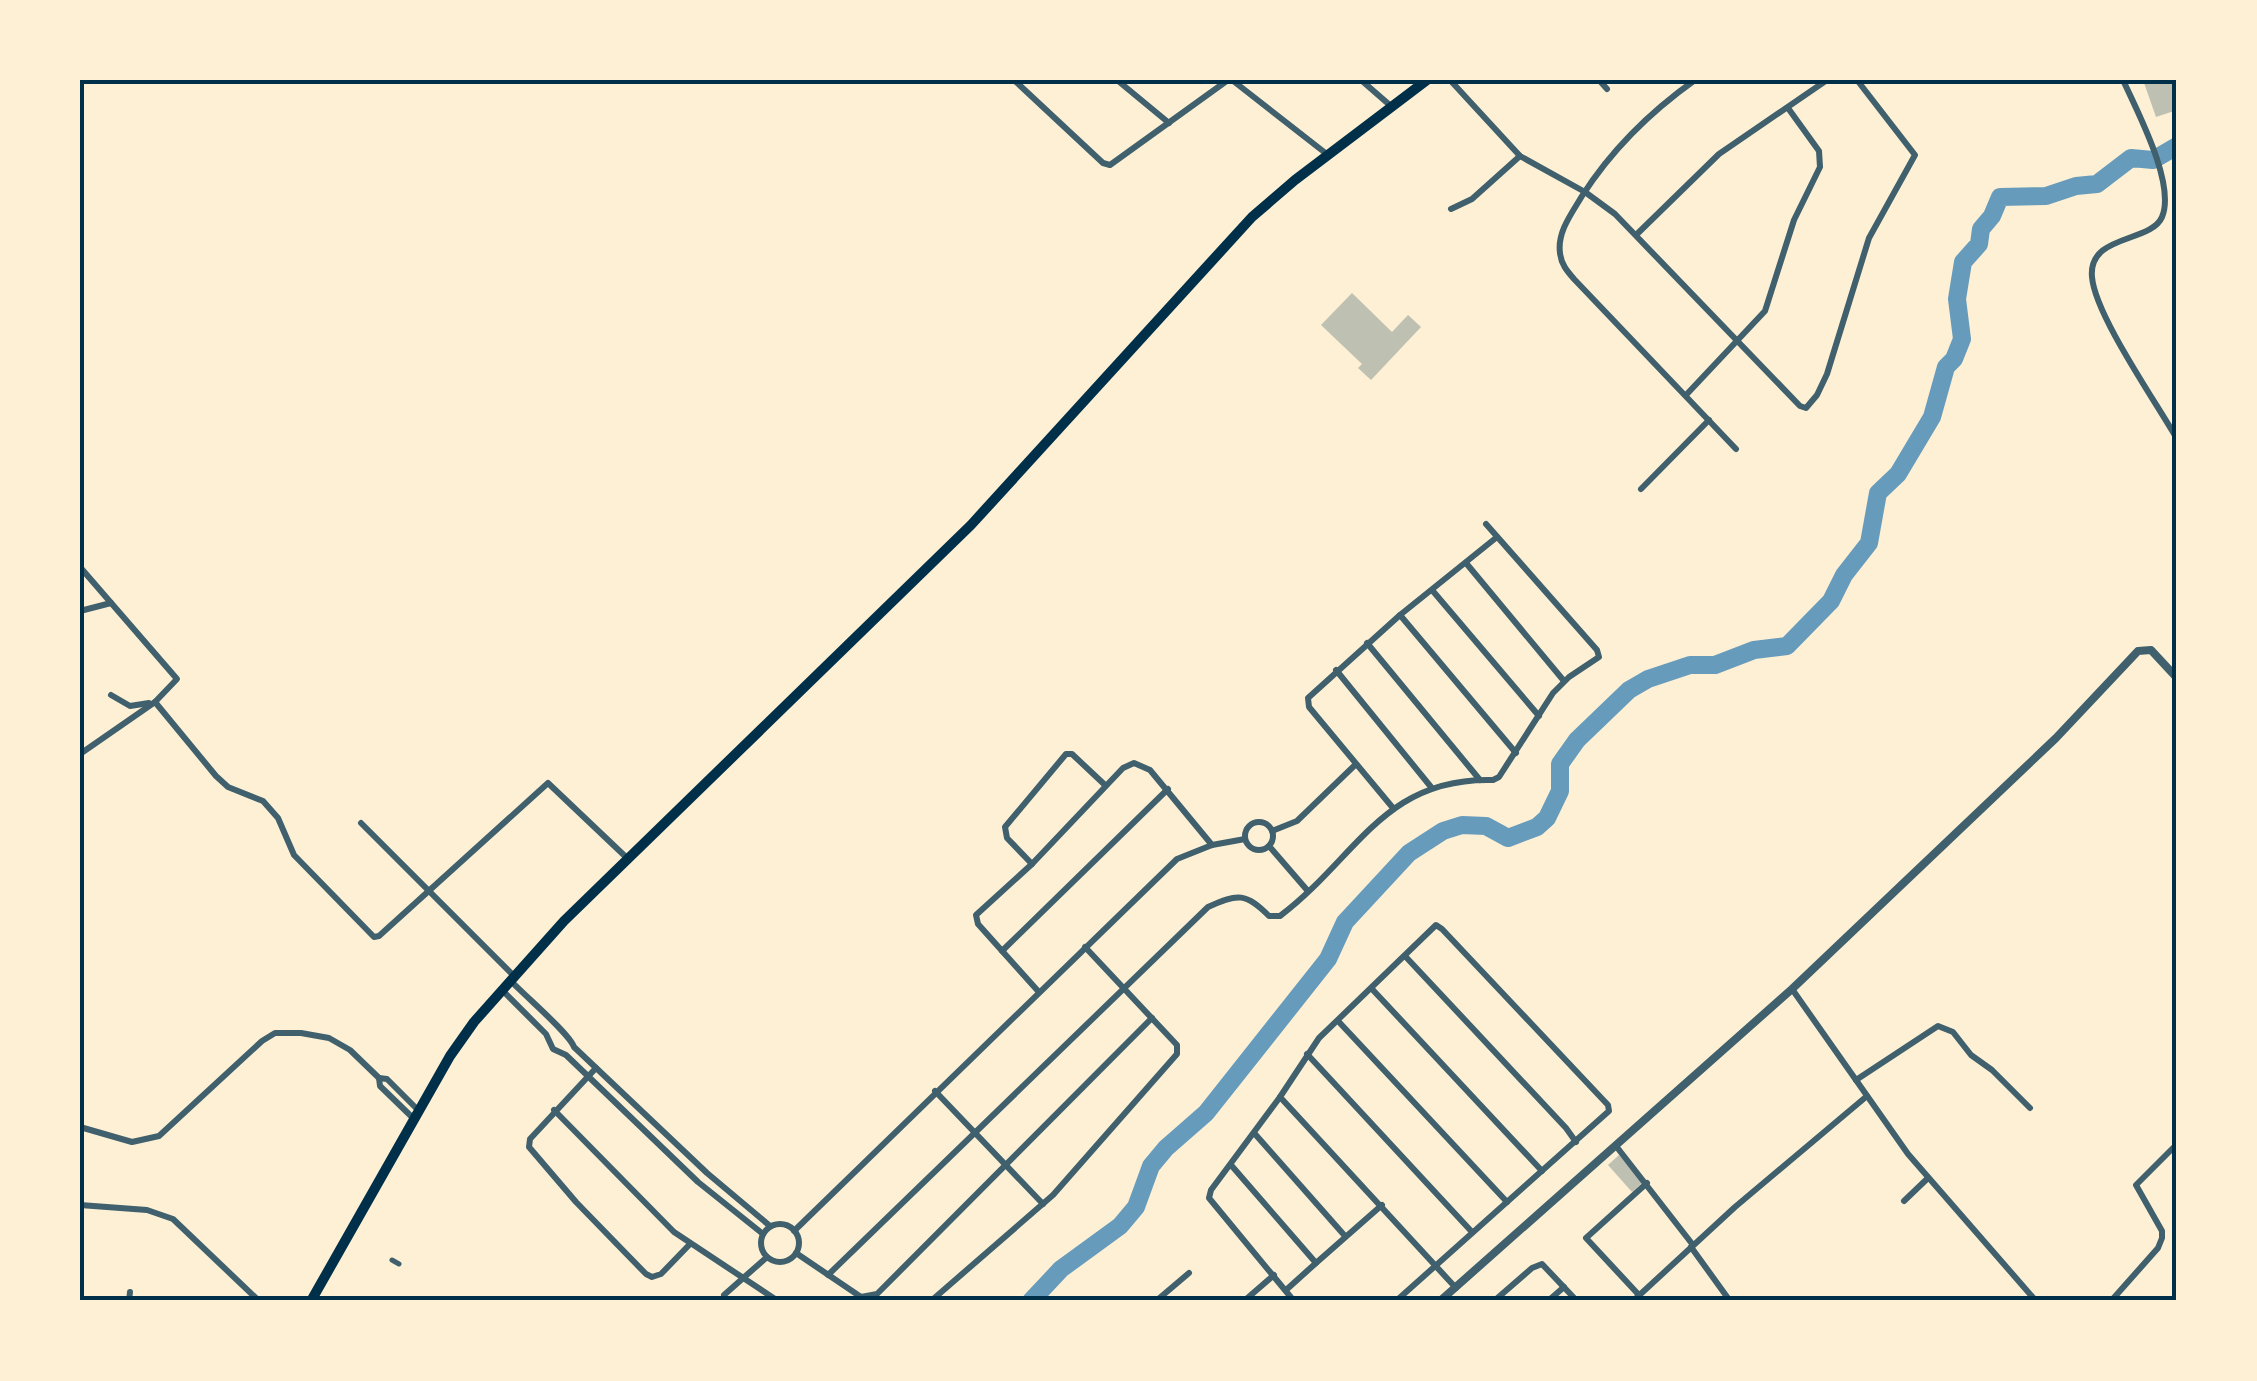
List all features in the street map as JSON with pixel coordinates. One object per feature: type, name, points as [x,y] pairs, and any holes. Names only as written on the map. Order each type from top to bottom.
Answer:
[{"type":"main road","points":[[311,1301],[416,1114],[463,1038],[508,982],[627,858],[972,525],[1236,234],[1278,194],[1427,80]]},
{"type":"street","points":[[1014,80],[1103,163],[1116,163],[1230,80],[1328,155]]},
{"type":"street","points":[[1117,80],[1170,123]]},
{"type":"street","points":[[1361,80],[1393,108]]},
{"type":"street","points":[[1450,80],[1520,156],[1608,208],[1800,406],[1810,406],[1827,374],[1869,238],[1915,154],[1858,80]]},
{"type":"street","points":[[1598,80],[1607,90]]},
{"type":"street","points":[[1695,80],[1619,145],[1564,227],[1560,244],[1562,262],[1588,295],[1736,450]]},
{"type":"street","points":[[1636,236],[1719,154],[1827,80]]},
{"type":"street","points":[[2123,80],[2149,142],[2166,199],[2159,223],[2102,252],[2094,262],[2092,278],[2115,332],[2177,439]]},
{"type":"street","points":[[1686,395],[1765,311],[1794,220],[1822,161],[1788,108]]},
{"type":"street","points":[[1452,209],[1472,200],[1520,156]]},
{"type":"street","points":[[1641,489],[1709,420]]},
{"type":"street","points":[[828,1275],[1208,907],[1244,896],[1269,916],[1284,914],[1394,808],[1431,787],[1462,780],[1496,780],[1564,681],[1597,660],[1597,650],[1486,524]]},
{"type":"street","points":[[1394,808],[1306,700],[1400,615],[1497,537]]},
{"type":"street","points":[[1466,563],[1564,681]]},
{"type":"street","points":[[80,568],[177,679],[155,702],[80,754]]},
{"type":"street","points":[[1432,590],[1539,716]]},
{"type":"street","points":[[80,611],[110,603]]},
{"type":"street","points":[[1400,615],[1516,753]]},
{"type":"street","points":[[1368,643],[1480,780]]},
{"type":"street","points":[[1443,1300],[1792,989],[2056,738],[2138,651],[2151,650],[2177,678]]},
{"type":"street","points":[[1336,670],[1431,787]]},
{"type":"street","points":[[111,695],[130,706],[155,702]]},
{"type":"street","points":[[155,702],[216,776],[228,786],[264,801],[278,818],[294,855],[374,938],[548,782],[627,858]]},
{"type":"street","points":[[1032,864],[1007,838],[1005,828],[1066,754],[1072,754],[1105,785]]},
{"type":"street","points":[[1038,991],[978,924],[976,915],[1032,864],[1123,768],[1134,763],[1150,770],[1212,844]]},
{"type":"street","points":[[1272,831],[1297,821],[1356,764]]},
{"type":"street","points":[[1002,950],[1168,790]]},
{"type":"street","points":[[1245,839],[1248,826],[1257,822],[1272,831]]},
{"type":"street","points":[[361,823],[508,982],[568,1034],[574,1047],[596,1068],[770,1226],[786,1225],[794,1231],[798,1240],[796,1253],[782,1262],[767,1257],[761,1244],[770,1226]]},
{"type":"street","points":[[1269,846],[1272,831]]},
{"type":"street","points":[[794,1231],[1178,859],[1212,844],[1245,839]]},
{"type":"street","points":[[1245,839],[1253,849],[1269,846]]},
{"type":"street","points":[[1269,846],[1307,890]]},
{"type":"street","points":[[1294,1301],[1210,1202],[1211,1190],[1255,1134],[1307,1054],[1432,928],[1439,926],[1608,1105],[1608,1114],[1396,1301]]},
{"type":"street","points":[[931,1301],[1043,1204],[1178,1054],[1177,1044],[1085,948]]},
{"type":"street","points":[[1404,956],[1576,1142]]},
{"type":"street","points":[[508,982],[553,1048],[566,1054],[698,1182],[763,1234]]},
{"type":"street","points":[[1792,989],[1928,1178],[2036,1301]]},
{"type":"street","points":[[1372,990],[1542,1171]]},
{"type":"street","points":[[796,1253],[861,1297],[877,1294],[1152,1018]]},
{"type":"street","points":[[1339,1022],[1507,1202]]},
{"type":"street","points":[[546,1034],[554,1025]]},
{"type":"street","points":[[1856,1080],[1938,1026],[1953,1032],[1970,1055],[1992,1070],[2030,1108]]},
{"type":"street","points":[[80,1127],[132,1142],[159,1136],[262,1040],[275,1033],[329,1038],[350,1050],[379,1078],[387,1079],[416,1114]]},
{"type":"street","points":[[566,1054],[574,1047]]},
{"type":"street","points":[[1307,1054],[1472,1232]]},
{"type":"street","points":[[596,1068],[530,1138],[529,1147],[646,1274],[661,1274],[690,1244]]},
{"type":"street","points":[[935,1091],[1043,1204]]},
{"type":"street","points":[[1647,1183],[1586,1238],[1635,1298],[1868,1096]]},
{"type":"street","points":[[1280,1098],[1456,1288]]},
{"type":"street","points":[[554,1110],[667,1226],[778,1301]]},
{"type":"street","points":[[1255,1134],[1346,1236]]},
{"type":"street","points":[[2111,1301],[2158,1248],[2162,1231],[2136,1184],[2177,1144]]},
{"type":"street","points":[[1616,1146],[1647,1183],[1728,1300]]},
{"type":"street","points":[[1230,1165],[1316,1262]]},
{"type":"street","points":[[1904,1200],[1928,1178]]},
{"type":"street","points":[[80,1205],[147,1210],[173,1219],[260,1301]]},
{"type":"street","points":[[1286,1290],[1382,1205]]},
{"type":"street","points":[[724,1295],[767,1257]]},
{"type":"street","points":[[392,1260],[399,1264]]},
{"type":"street","points":[[1494,1301],[1538,1264],[1546,1266],[1577,1301]]},
{"type":"street","points":[[1156,1301],[1189,1273]]},
{"type":"street","points":[[1244,1301],[1274,1275]]},
{"type":"street","points":[[1548,1301],[1564,1287]]},
{"type":"building","points":[[2143,80],[2177,80],[2177,110],[2156,117]]},
{"type":"building","points":[[1352,293],[1392,332],[1408,315],[1421,327],[1371,380],[1358,368],[1362,364],[1321,325]]},
{"type":"building","points":[[1619,1155],[1643,1182],[1632,1192],[1608,1165]]},
{"type":"waterway","points":[[1031,1301],[1061,1269],[1120,1226],[1136,1207],[1151,1166],[1206,1113],[1328,959],[1345,922],[1409,853],[1443,831],[1462,825],[1486,826],[1508,838],[1537,827],[1547,818],[1560,791],[1560,764],[1577,740],[1629,690],[1690,665],[1715,665],[1754,650],[1787,646],[1831,601],[1844,575],[1869,543],[1878,493],[1898,474],[1932,417],[1946,367],[1962,339],[1957,299],[1963,262],[1979,244],[1981,229],[2000,197],[2046,196],[2097,184],[2131,158],[2153,160],[2177,146]]}]
